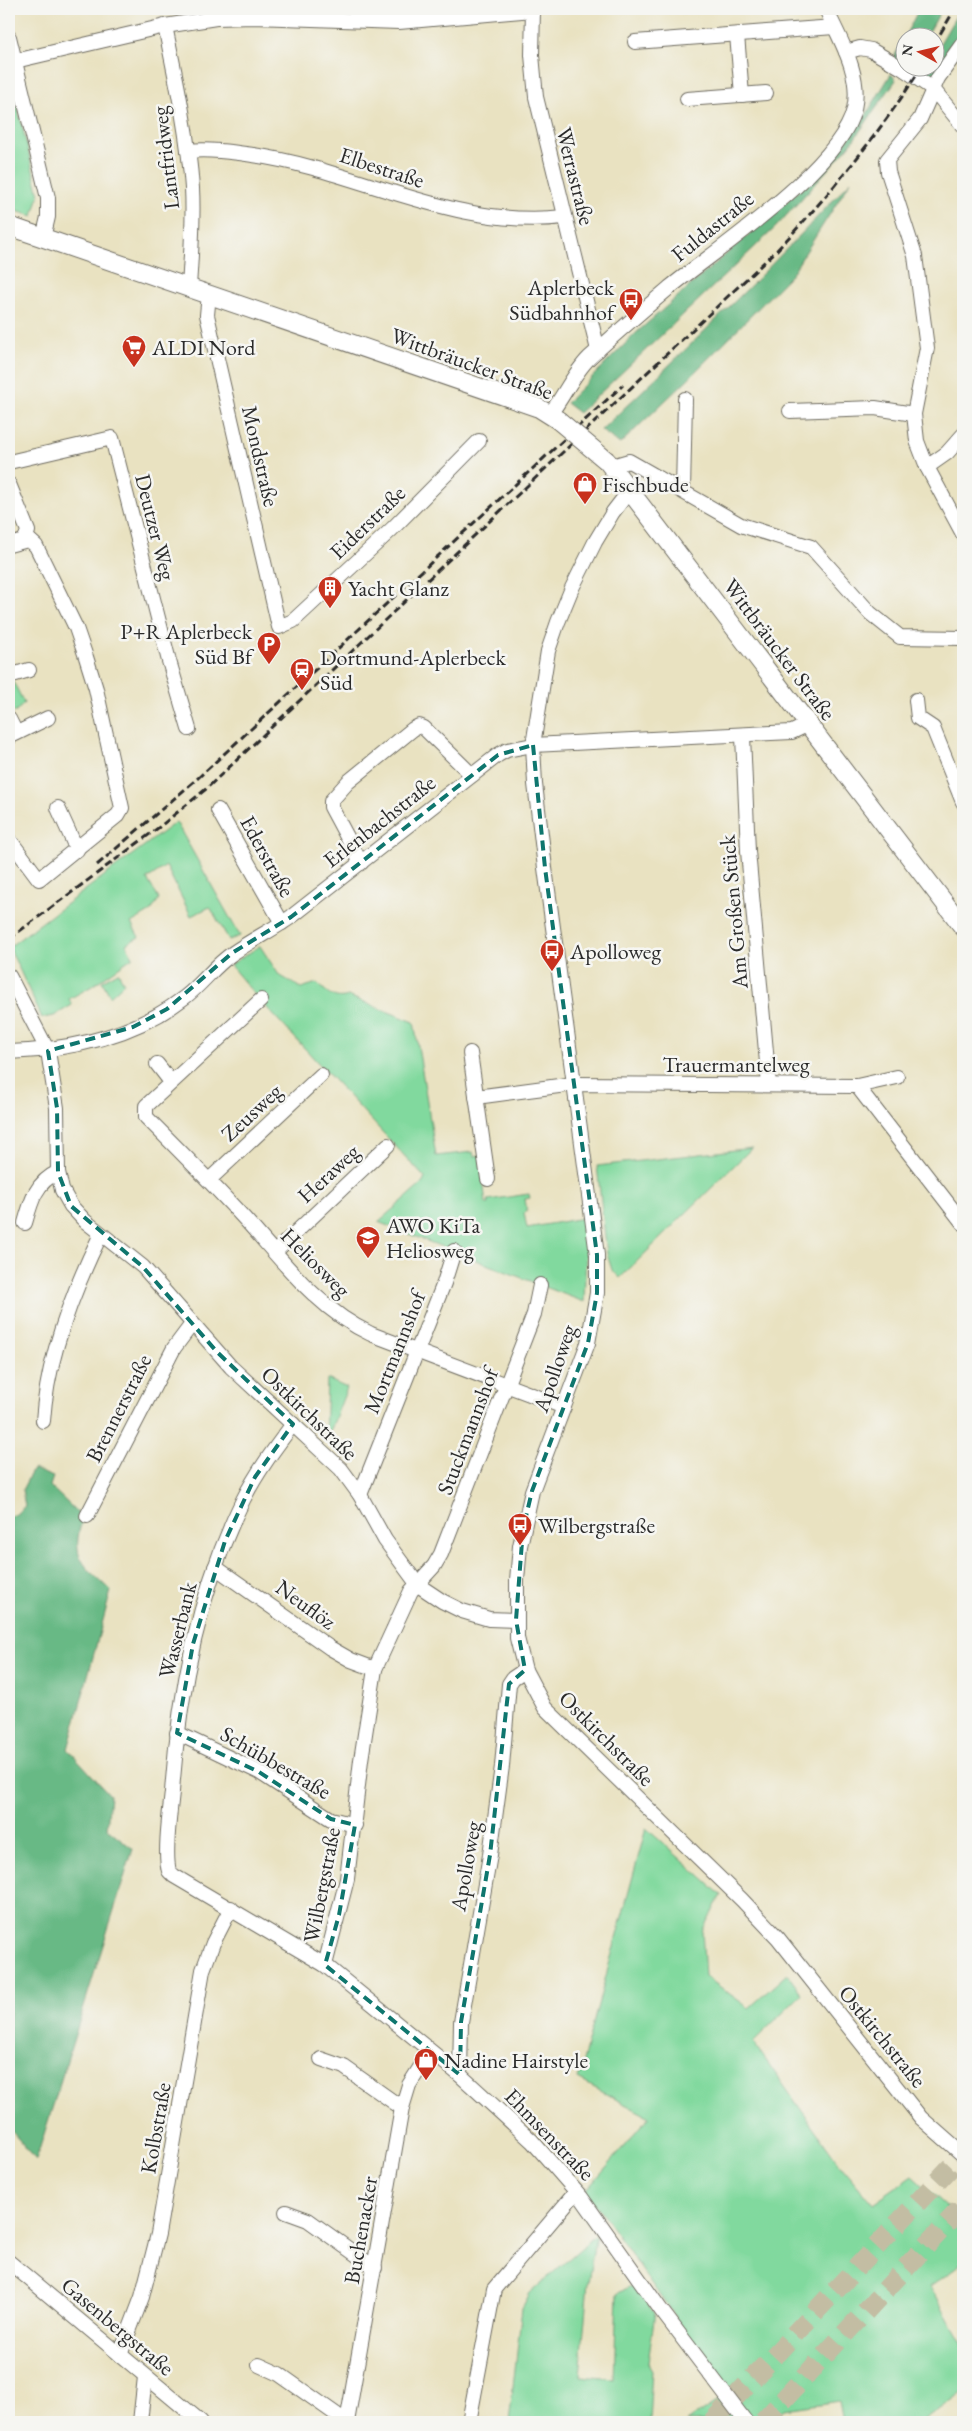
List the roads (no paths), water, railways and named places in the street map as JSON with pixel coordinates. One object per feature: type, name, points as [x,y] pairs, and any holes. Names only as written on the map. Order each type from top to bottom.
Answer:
[{"type":"main road","name":"Wittbräucker Straße","points":[[9,226],[189,286],[554,417],[598,451],[610,463],[963,927]]},
{"type":"street","name":"Fuldastraße","points":[[554,417],[579,370],[598,350],[827,157],[846,130],[854,108],[855,84],[846,52],[826,9]]},
{"type":"street","points":[[15,61],[215,13],[314,14],[421,21],[533,10]]},
{"type":"street","name":"Werrastraße","points":[[533,10],[532,55],[536,97],[598,350]]},
{"type":"street","name":"Lantfridweg","points":[[165,26],[188,151],[193,225],[189,286]]},
{"type":"street","points":[[635,42],[834,27]]},
{"type":"street","points":[[738,35],[742,95]]},
{"type":"street","points":[[9,37],[48,198],[48,217],[43,238]]},
{"type":"street","points":[[963,43],[933,89],[920,119],[887,160],[888,172],[915,256],[927,348],[914,414],[917,442],[927,467],[963,534]]},
{"type":"street","points":[[846,52],[860,48],[872,50],[933,89],[963,126]]},
{"type":"street","points":[[687,99],[766,93]]},
{"type":"street","name":"Elbestraße","points":[[188,151],[219,151],[290,162],[411,199],[457,210],[520,217],[564,217]]},
{"type":"street","name":"Mondstraße","points":[[209,294],[207,315],[279,627]]},
{"type":"street","points":[[683,491],[685,399]]},
{"type":"street","points":[[790,411],[874,408],[914,414]]},
{"type":"street","points":[[927,467],[947,453],[963,435]]},
{"type":"street","name":"Deutzer Weg","points":[[9,462],[112,438],[184,719],[189,729]]},
{"type":"street","name":"Eiderstraße","points":[[279,627],[293,621],[392,529],[479,441]]},
{"type":"street","points":[[610,463],[629,461],[741,525],[811,547],[870,612],[900,637],[963,638]]},
{"type":"street","points":[[9,484],[28,531],[24,541],[9,545]]},
{"type":"street","name":"Apolloweg","points":[[516,1620],[517,1580],[523,1529],[532,1491],[588,1343],[597,1293],[597,1255],[539,822],[533,745],[548,652],[558,622],[572,588],[595,542],[613,512],[630,490]]},
{"type":"street","points":[[9,839],[39,880],[118,815],[122,808],[96,689],[76,628],[36,546],[26,537]]},
{"type":"street","points":[[9,676],[29,670]]},
{"type":"street","points":[[916,700],[918,718],[933,728],[963,802]]},
{"type":"street","points":[[9,719],[12,735],[48,718]]},
{"type":"street","name":"Erlenbachstraße","points":[[9,1052],[48,1050],[103,1037],[153,1018],[186,996],[232,953],[282,923],[472,775],[507,750],[533,745],[743,736],[792,732],[809,724]]},
{"type":"street","points":[[361,863],[331,807],[331,801],[348,782],[413,729],[419,726],[424,728],[472,775]]},
{"type":"street","name":"Am Großen Stück","points":[[743,736],[748,851],[769,1085]]},
{"type":"street","points":[[58,808],[77,850]]},
{"type":"street","name":"Ederstraße","points":[[218,810],[282,923]]},
{"type":"street","name":"Ostkirchstraße","points":[[9,976],[48,1050],[57,1108],[58,1172],[62,1190],[71,1206],[143,1267],[240,1376],[341,1469],[360,1496],[385,1540],[418,1585],[462,1612],[489,1619],[516,1620],[517,1638],[525,1670],[545,1708],[742,1900],[778,1938],[921,2118],[963,2155]]},
{"type":"street","name":"Heliosweg","points":[[261,1000],[146,1106],[146,1117],[209,1180],[324,1306],[357,1328],[564,1407]]},
{"type":"street","points":[[470,1053],[488,1179]]},
{"type":"street","points":[[156,1064],[171,1082]]},
{"type":"street","name":"Zeusweg","points":[[209,1180],[321,1075]]},
{"type":"street","name":"Trauermantelweg","points":[[476,1097],[574,1084],[856,1086],[897,1077]]},
{"type":"street","points":[[856,1086],[963,1223]]},
{"type":"street","name":"Heraweg","points":[[275,1252],[388,1145]]},
{"type":"street","points":[[26,1223],[38,1186],[45,1178],[58,1172]]},
{"type":"street","points":[[43,1421],[44,1395],[65,1322],[90,1257],[102,1234]]},
{"type":"street","name":"Mortmannshof","points":[[360,1496],[444,1283],[454,1251]]},
{"type":"street","name":"Stuckmannshof","points":[[418,1585],[442,1554],[534,1314],[540,1285]]},
{"type":"street","name":"Brennerstraße","points":[[87,1516],[174,1348],[192,1324]]},
{"type":"street","name":"Wasserbank","points":[[168,1866],[178,1733],[193,1644],[216,1567],[247,1492],[293,1424]]},
{"type":"street","name":"Neuflöz","points":[[216,1567],[330,1648],[351,1660],[375,1669]]},
{"type":"street","name":"Wilbergstraße","points":[[325,1965],[340,1916],[355,1825],[361,1760],[375,1669],[402,1607],[411,1591],[418,1585]]},
{"type":"street","name":"Apolloweg","points":[[460,2075],[461,2022],[490,1855],[502,1766],[509,1684],[513,1678],[525,1670]]},
{"type":"street","name":"Schübbestraße","points":[[178,1733],[259,1772],[331,1819],[355,1825]]},
{"type":"street","name":"Ehmsenstraße","points":[[168,1866],[174,1876],[325,1965],[460,2075],[532,2140],[576,2192],[746,2422]]},
{"type":"street","name":"Kolbstraße","points":[[120,2355],[142,2296],[158,2234],[203,1970],[213,1943],[231,1908]]},
{"type":"street","name":"Buchenacker","points":[[347,2422],[402,2108],[409,2085],[430,2052]]},
{"type":"street","points":[[321,2059],[344,2067],[402,2108]]},
{"type":"street","points":[[469,2422],[494,2289],[576,2192]]},
{"type":"street","points":[[286,2212],[308,2220],[375,2268]]},
{"type":"street","name":"Gasenbergstraße","points":[[9,2262],[201,2422]]},
{"type":"street","points":[[258,2365],[280,2374],[347,2422]]},
{"type":"street","points":[[140,2422],[145,2377]]},
{"type":"tunnel","points":[[712,2422],[963,2154]]},
{"type":"tunnel","points":[[763,2422],[963,2206]]},
{"type":"railway","points":[[944,28],[955,9]]},
{"type":"railway","points":[[9,939],[158,828],[206,789],[777,250],[854,162],[914,78]]},
{"type":"railway","points":[[97,865],[198,778],[623,385]]},
{"type":"place","name":"Aplerbeck Südbahnhof","points":[[631,321]]},
{"type":"place","name":"ALDI Nord","points":[[134,368]]},
{"type":"place","name":"Fischbude","points":[[585,505]]},
{"type":"place","name":"Yacht Glanz","points":[[330,609]]},
{"type":"place","name":"P+R Aplerbeck Süd Bf","points":[[269,665]]},
{"type":"place","name":"Dortmund-Aplerbeck Süd","points":[[302,691]]},
{"type":"place","name":"Apolloweg","points":[[552,972]]},
{"type":"place","name":"AWO KiTa Heliosweg","points":[[368,1259]]},
{"type":"place","name":"Wilbergstraße","points":[[520,1546]]},
{"type":"place","name":"Nadine Hairstyle","points":[[426,2081]]}]
